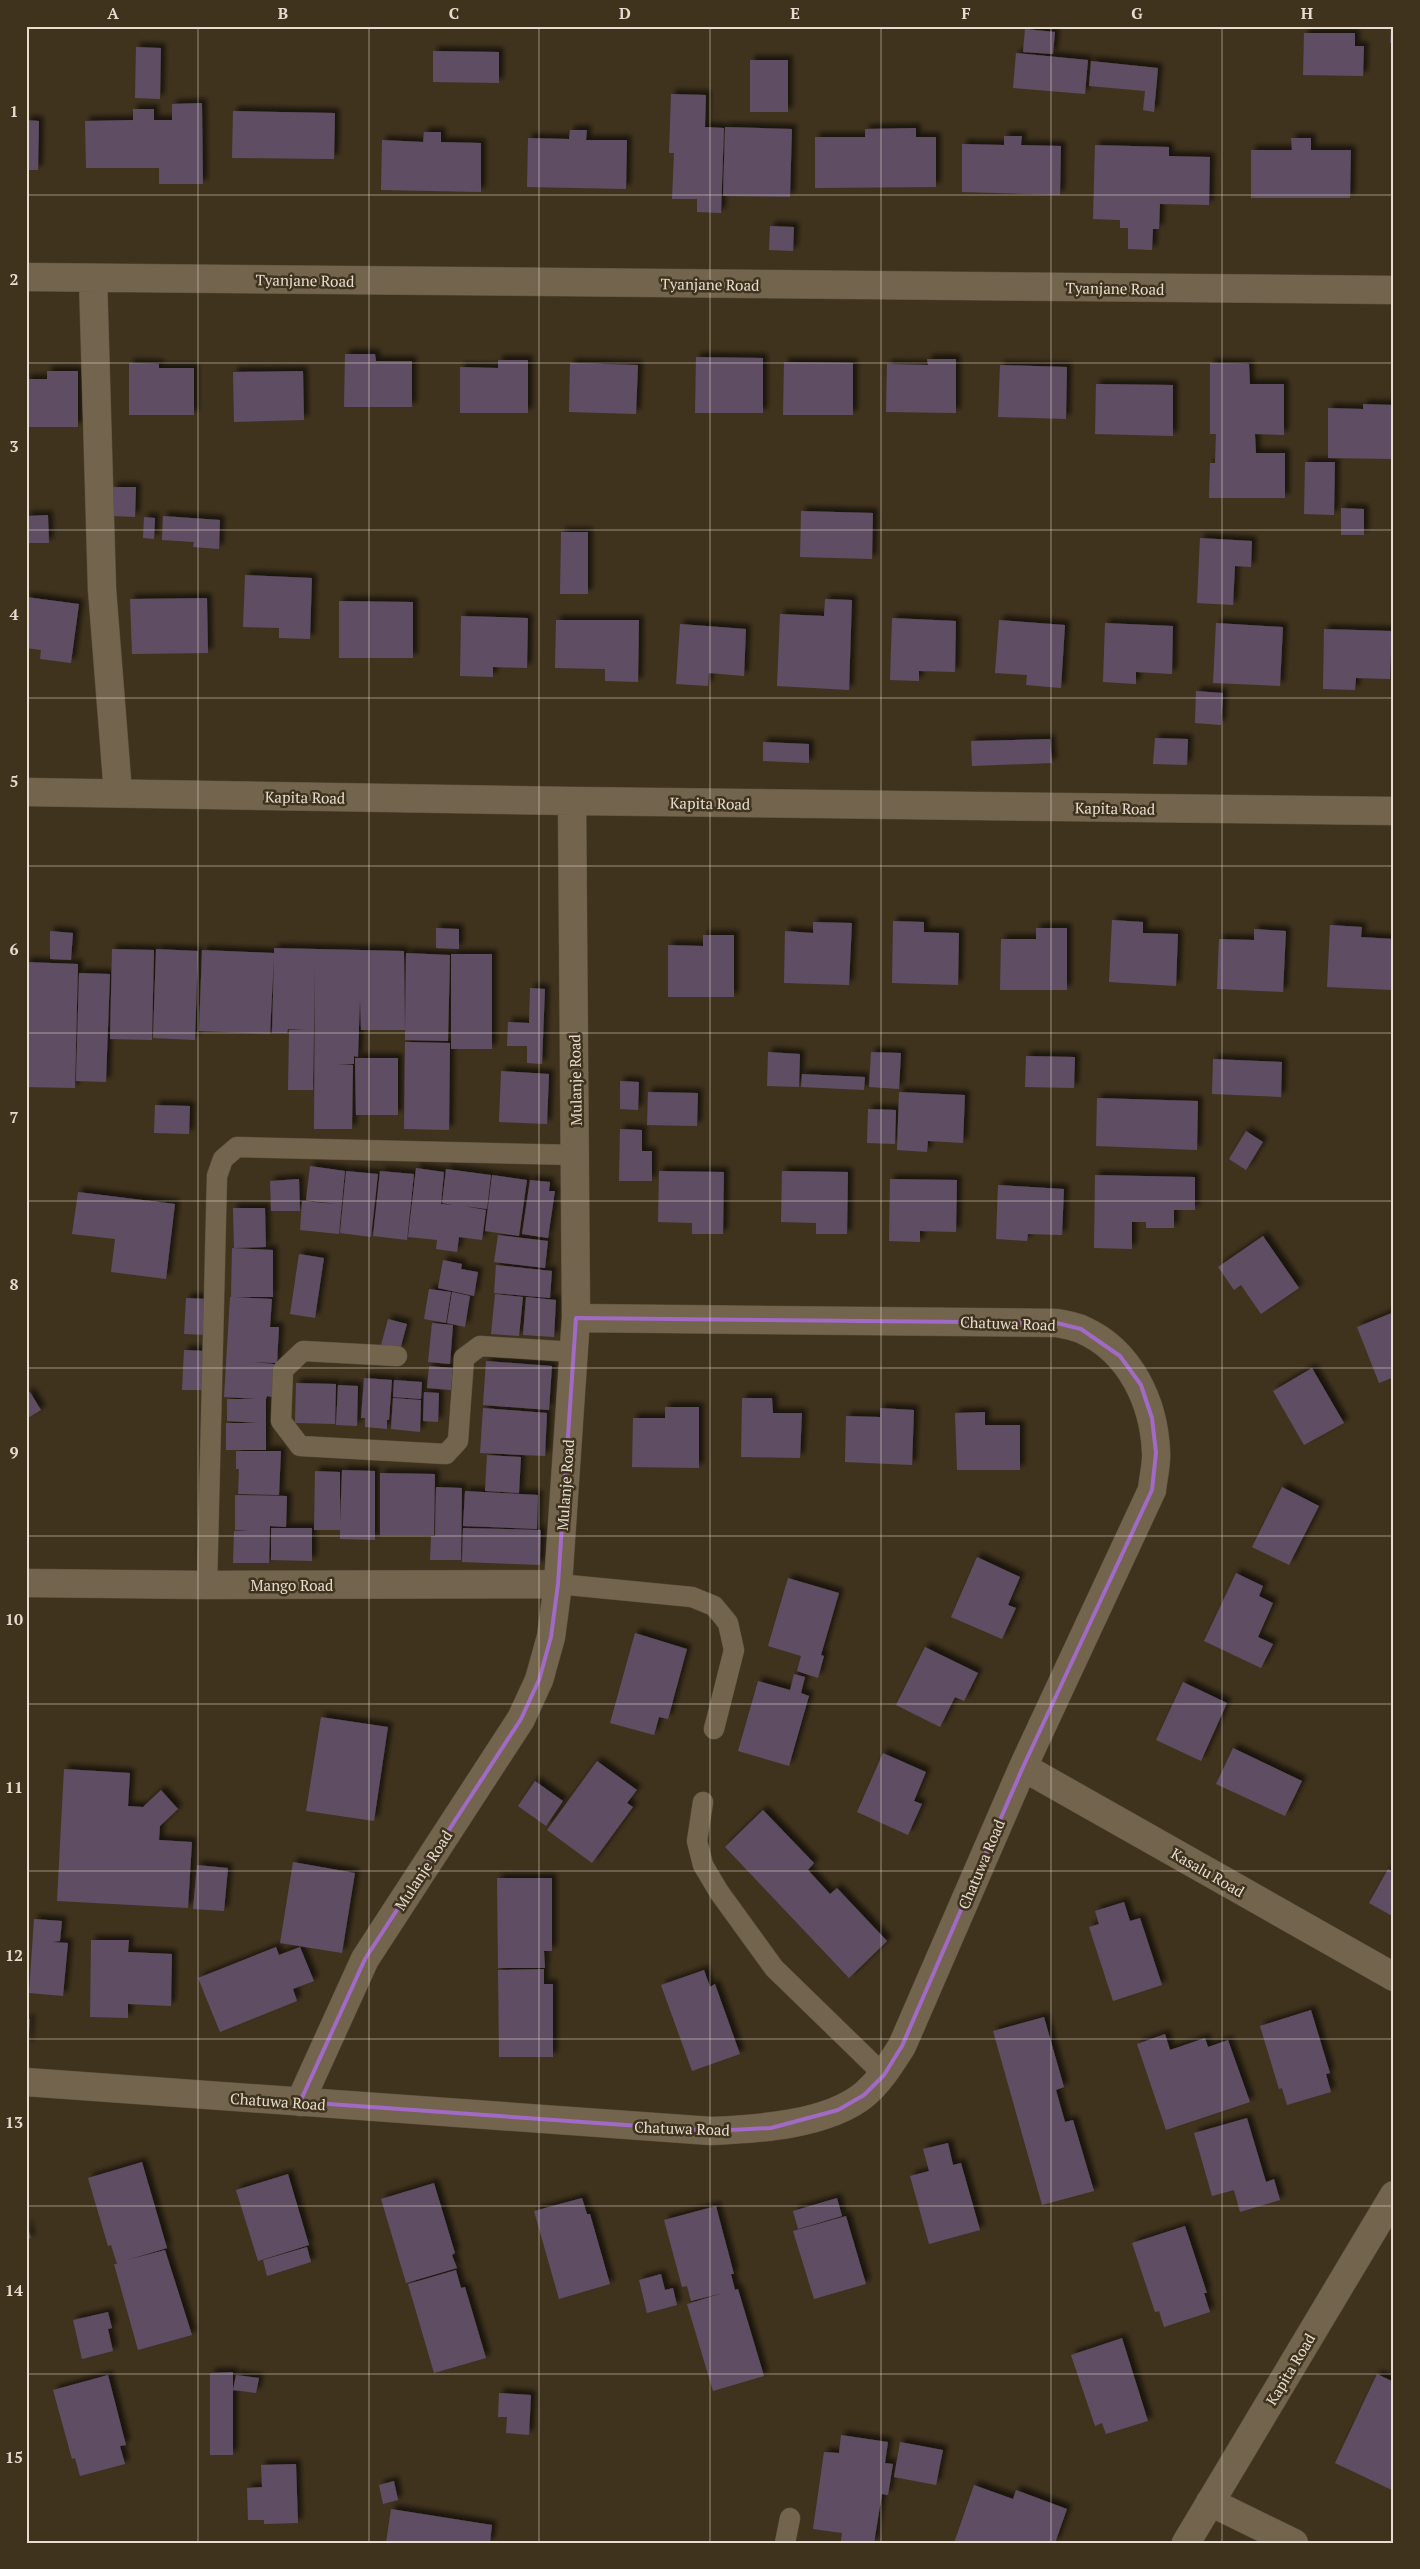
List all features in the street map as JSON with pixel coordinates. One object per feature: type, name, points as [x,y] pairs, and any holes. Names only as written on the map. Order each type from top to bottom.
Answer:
[{"type":"street","name":"Tyanjane Road","points":[[26,277],[1394,290]]},
{"type":"street","points":[[93,278],[102,589],[118,793]]},
{"type":"street","name":"Kapita Road","points":[[26,792],[1394,811]]},
{"type":"street","name":"Mulanje Road","points":[[300,2102],[365,1959],[521,1719],[539,1680],[551,1637],[558,1584],[576,1318],[572,801]]},
{"type":"street","name":"Chatuwa Road","points":[[26,2082],[701,2130],[728,2130],[771,2128],[838,2110],[864,2095],[884,2075],[902,2046],[1023,1767],[1152,1490],[1156,1453],[1152,1418],[1141,1385],[1120,1356],[1099,1338],[1087,1332],[1057,1323],[576,1318]]},
{"type":"street","name":"Mango Road","points":[[26,1583],[207,1585],[558,1584]]},
{"type":"street","name":"Kasalu Road","points":[[1023,1767],[1394,1977]]},
{"type":"street","name":"Kapita Road","points":[[1186,2543],[1394,2195]]},
{"type":"street","points":[[1210,2502],[1294,2543]]},
{"type":"lane","points":[[207,1585],[216,1176],[223,1159],[237,1147],[576,1155]]},
{"type":"lane","points":[[397,1356],[303,1351],[284,1370],[281,1421],[300,1446],[446,1454],[458,1441],[464,1358],[480,1346],[574,1352]]},
{"type":"lane","points":[[558,1584],[692,1596],[714,1606],[728,1623],[734,1650],[714,1729]]},
{"type":"lane","points":[[703,1802],[697,1841],[703,1865],[718,1892],[774,1968],[884,2075]]},
{"type":"lane","points":[[785,2543],[790,2518]]},
{"type":"highlighted area","points":[[576,1318],[1057,1323],[1081,1329],[1120,1356],[1141,1385],[1152,1418],[1156,1453],[1152,1490],[1023,1767],[902,2046],[884,2075],[864,2095],[838,2110],[771,2128],[711,2131],[300,2102],[365,1959],[521,1719],[539,1680],[551,1637],[558,1584]]},
{"type":"building","points":[[1391,26],[1394,26],[1394,43],[1390,43]]},
{"type":"building","points":[[1025,29],[1055,32],[1053,54],[1023,52]]},
{"type":"building","points":[[1304,33],[1355,33],[1355,46],[1364,46],[1363,76],[1303,75]]},
{"type":"building","points":[[136,47],[161,48],[160,99],[135,98]]},
{"type":"building","points":[[433,51],[499,52],[499,83],[433,82]]},
{"type":"building","points":[[1016,53],[1088,60],[1085,94],[1013,88]]},
{"type":"building","points":[[750,60],[788,60],[788,112],[750,112]]},
{"type":"building","points":[[1091,61],[1158,68],[1154,112],[1143,110],[1145,91],[1089,86]]},
{"type":"building","points":[[671,94],[706,95],[705,127],[724,128],[721,213],[697,212],[697,199],[672,199],[674,153],[669,153]]},
{"type":"building","points":[[202,103],[203,184],[159,184],[159,168],[86,168],[85,121],[133,120],[133,109],[154,109],[154,120],[172,120],[172,104]]},
{"type":"building","points":[[233,111],[335,113],[334,159],[232,158]]},
{"type":"building","points":[[26,120],[39,121],[38,170],[26,170]]},
{"type":"building","points":[[725,127],[792,129],[790,197],[723,196]]},
{"type":"building","points":[[916,128],[916,137],[936,137],[936,187],[815,188],[815,137],[865,137],[865,129]]},
{"type":"building","points":[[570,130],[587,130],[586,140],[627,140],[626,189],[527,187],[528,138],[569,139]]},
{"type":"building","points":[[424,132],[441,132],[441,142],[481,143],[481,192],[381,190],[382,140],[423,142]]},
{"type":"building","points":[[1004,136],[1022,136],[1021,145],[1061,146],[1060,195],[962,192],[962,144],[1004,145]]},
{"type":"building","points":[[1291,138],[1311,138],[1311,150],[1351,150],[1350,198],[1251,198],[1251,150],[1292,150]]},
{"type":"building","points":[[1095,145],[1169,147],[1169,156],[1210,157],[1209,205],[1160,204],[1159,229],[1153,229],[1152,250],[1128,249],[1128,228],[1120,228],[1120,220],[1093,219]]},
{"type":"building","points":[[770,226],[794,227],[793,251],[769,250]]},
{"type":"building","points":[[345,354],[375,354],[376,361],[412,361],[412,407],[344,407]]},
{"type":"building","points":[[696,357],[763,358],[763,413],[695,413]]},
{"type":"building","points":[[927,359],[956,359],[956,413],[886,412],[887,364],[928,365]]},
{"type":"building","points":[[498,360],[528,360],[528,413],[460,413],[460,367],[498,368]]},
{"type":"building","points":[[784,362],[853,363],[853,415],[783,415]]},
{"type":"building","points":[[129,363],[159,364],[159,368],[194,368],[194,415],[129,415]]},
{"type":"building","points":[[570,363],[638,365],[636,414],[569,412]]},
{"type":"building","points":[[1210,363],[1249,364],[1250,384],[1284,384],[1284,435],[1255,434],[1256,453],[1285,453],[1285,498],[1209,498],[1210,463],[1215,463],[1216,434],[1210,434]]},
{"type":"building","points":[[1000,365],[1067,367],[1066,419],[998,417]]},
{"type":"building","points":[[47,371],[78,371],[78,427],[26,427],[26,379],[47,379]]},
{"type":"building","points":[[303,371],[304,420],[234,422],[233,372]]},
{"type":"building","points":[[1096,384],[1173,385],[1173,436],[1095,434]]},
{"type":"building","points":[[1363,404],[1394,405],[1393,459],[1328,458],[1328,408],[1363,409]]},
{"type":"building","points":[[1305,462],[1335,462],[1334,515],[1304,514]]},
{"type":"building","points":[[113,487],[136,487],[135,517],[113,516]]},
{"type":"building","points":[[1341,508],[1364,509],[1364,535],[1341,535]]},
{"type":"building","points":[[801,511],[873,513],[872,559],[800,557]]},
{"type":"building","points":[[48,515],[49,543],[26,543],[26,516]]},
{"type":"building","points":[[163,516],[220,520],[219,549],[193,547],[194,542],[162,540]]},
{"type":"building","points":[[144,517],[155,518],[154,539],[143,538]]},
{"type":"building","points":[[561,532],[588,532],[588,594],[560,594]]},
{"type":"building","points":[[1200,538],[1252,541],[1251,567],[1235,566],[1233,605],[1197,603]]},
{"type":"building","points":[[245,575],[312,578],[310,639],[279,638],[279,628],[243,627]]},
{"type":"building","points":[[26,597],[79,604],[71,663],[40,659],[41,650],[26,648]]},
{"type":"building","points":[[207,598],[208,653],[132,654],[130,599]]},
{"type":"building","points":[[825,599],[852,600],[849,690],[777,686],[780,614],[824,616]]},
{"type":"building","points":[[339,601],[413,602],[413,658],[339,658]]},
{"type":"building","points":[[461,616],[528,618],[527,668],[493,667],[493,677],[460,676]]},
{"type":"building","points":[[892,618],[956,621],[955,672],[919,671],[919,681],[890,680]]},
{"type":"building","points":[[556,620],[639,620],[638,682],[605,681],[605,669],[555,668]]},
{"type":"building","points":[[999,620],[1065,625],[1061,688],[1026,685],[1027,675],[995,673]]},
{"type":"building","points":[[1105,623],[1173,626],[1172,674],[1136,672],[1136,684],[1103,682]]},
{"type":"building","points":[[1216,623],[1283,627],[1280,686],[1213,683]]},
{"type":"building","points":[[680,624],[746,629],[744,676],[709,673],[708,686],[676,684]]},
{"type":"building","points":[[1324,629],[1392,631],[1390,679],[1356,678],[1355,690],[1323,689]]},
{"type":"building","points":[[1196,691],[1223,693],[1221,725],[1195,723]]},
{"type":"building","points":[[1155,738],[1188,739],[1187,765],[1153,764]]},
{"type":"building","points":[[1050,739],[1052,763],[972,766],[971,741]]},
{"type":"building","points":[[763,742],[809,744],[809,763],[763,761]]},
{"type":"building","points":[[1112,920],[1143,922],[1143,933],[1178,934],[1176,986],[1109,982]]},
{"type":"building","points":[[893,921],[924,922],[924,932],[959,933],[958,985],[892,983]]},
{"type":"building","points":[[813,922],[852,923],[849,985],[784,983],[785,931],[813,933]]},
{"type":"building","points":[[1330,925],[1362,927],[1361,937],[1394,939],[1393,990],[1327,987]]},
{"type":"building","points":[[436,928],[459,929],[459,949],[436,948]]},
{"type":"building","points":[[1036,928],[1067,928],[1067,990],[1000,990],[1001,939],[1036,939]]},
{"type":"building","points":[[1254,929],[1286,931],[1283,992],[1217,989],[1219,939],[1254,940]]},
{"type":"building","points":[[50,931],[73,933],[71,960],[50,959]]},
{"type":"building","points":[[703,935],[734,935],[734,997],[668,997],[668,945],[703,946]]},
{"type":"building","points":[[274,948],[404,951],[405,1030],[361,1030],[360,998],[358,1057],[354,1056],[354,1064],[337,1064],[353,1065],[352,1129],[314,1129],[315,967],[313,1090],[288,1090],[289,1030],[304,1030],[288,1029],[287,1033],[272,1033],[274,957],[270,1034],[199,1031],[202,950],[274,953]]},
{"type":"building","points":[[112,949],[154,950],[152,1040],[110,1039]]},
{"type":"building","points":[[156,949],[198,951],[195,1040],[153,1038]]},
{"type":"building","points":[[406,953],[450,955],[448,1041],[405,1040]]},
{"type":"building","points":[[451,954],[492,954],[492,1049],[451,1049]]},
{"type":"building","points":[[26,962],[78,964],[75,1088],[26,1087]]},
{"type":"building","points":[[79,973],[110,974],[106,1082],[76,1081]]},
{"type":"building","points":[[530,988],[545,989],[542,1064],[527,1063],[527,1046],[507,1046],[508,1022],[529,1023]]},
{"type":"building","points":[[405,1042],[450,1043],[449,1130],[404,1129]]},
{"type":"building","points":[[768,1052],[800,1054],[799,1087],[767,1086]]},
{"type":"building","points":[[871,1052],[901,1053],[899,1089],[869,1087]]},
{"type":"building","points":[[1026,1056],[1075,1057],[1074,1088],[1025,1087]]},
{"type":"building","points":[[355,1058],[398,1058],[398,1115],[356,1115]]},
{"type":"building","points":[[1213,1059],[1282,1062],[1281,1097],[1212,1094]]},
{"type":"building","points":[[501,1071],[549,1074],[547,1124],[499,1122]]},
{"type":"building","points":[[802,1074],[865,1077],[864,1090],[801,1087]]},
{"type":"building","points":[[620,1081],[639,1082],[638,1110],[620,1109]]},
{"type":"building","points":[[648,1092],[698,1093],[697,1126],[647,1125]]},
{"type":"building","points":[[899,1092],[965,1095],[963,1143],[928,1141],[927,1152],[897,1150]]},
{"type":"building","points":[[1097,1098],[1198,1101],[1197,1150],[1096,1146]]},
{"type":"building","points":[[155,1105],[190,1106],[189,1134],[154,1133]]},
{"type":"building","points":[[868,1109],[896,1110],[895,1144],[867,1143]]},
{"type":"building","points":[[620,1129],[642,1130],[642,1151],[652,1151],[652,1181],[619,1181]]},
{"type":"building","points":[[1246,1131],[1263,1142],[1246,1170],[1229,1159]]},
{"type":"building","points":[[310,1166],[345,1171],[339,1234],[300,1230],[302,1201],[336,1204],[306,1200]]},
{"type":"building","points":[[416,1168],[444,1172],[441,1204],[453,1205],[442,1203],[446,1169],[491,1175],[487,1209],[463,1206],[486,1210],[482,1240],[459,1237],[457,1252],[436,1249],[437,1240],[408,1237]]},
{"type":"building","points":[[346,1171],[378,1174],[371,1237],[340,1233]]},
{"type":"building","points":[[380,1171],[414,1174],[407,1240],[373,1236]]},
{"type":"building","points":[[659,1171],[724,1172],[723,1234],[692,1234],[692,1223],[658,1222]]},
{"type":"building","points":[[782,1171],[848,1172],[847,1234],[816,1234],[816,1223],[781,1222]]},
{"type":"building","points":[[492,1175],[527,1180],[519,1236],[485,1231]]},
{"type":"building","points":[[1095,1175],[1195,1177],[1195,1210],[1174,1210],[1174,1228],[1146,1228],[1146,1222],[1132,1222],[1132,1249],[1094,1248]]},
{"type":"building","points":[[299,1179],[300,1211],[271,1211],[270,1181]]},
{"type":"building","points":[[890,1179],[957,1180],[956,1232],[920,1231],[920,1242],[889,1241]]},
{"type":"building","points":[[530,1180],[550,1182],[549,1191],[555,1191],[548,1238],[522,1234]]},
{"type":"building","points":[[998,1185],[1064,1189],[1062,1235],[1028,1234],[1027,1241],[996,1239]]},
{"type":"building","points":[[78,1192],[175,1204],[166,1279],[111,1272],[115,1239],[72,1234]]},
{"type":"building","points":[[233,1208],[265,1208],[266,1247],[234,1248]]},
{"type":"building","points":[[498,1235],[548,1241],[545,1268],[494,1262]]},
{"type":"building","points":[[1263,1236],[1299,1288],[1261,1314],[1241,1285],[1234,1290],[1218,1267]]},
{"type":"building","points":[[232,1248],[273,1250],[273,1297],[234,1297],[272,1299],[270,1327],[279,1327],[277,1363],[251,1362],[274,1364],[272,1397],[267,1396],[266,1399],[266,1450],[226,1450],[226,1423],[259,1423],[227,1421],[227,1399],[257,1399],[224,1397],[231,1297]]},
{"type":"building","points":[[299,1254],[324,1258],[315,1318],[290,1314]]},
{"type":"building","points":[[443,1260],[462,1264],[461,1269],[478,1272],[474,1296],[438,1288]]},
{"type":"building","points":[[496,1265],[552,1271],[550,1298],[494,1293]]},
{"type":"building","points":[[429,1289],[451,1292],[446,1323],[424,1319]]},
{"type":"building","points":[[452,1292],[470,1296],[465,1327],[447,1323]]},
{"type":"building","points":[[495,1294],[523,1297],[519,1336],[491,1334]]},
{"type":"building","points":[[526,1297],[556,1300],[554,1337],[523,1335]]},
{"type":"building","points":[[186,1298],[209,1299],[207,1335],[184,1334]]},
{"type":"building","points":[[1394,1312],[1394,1377],[1379,1383],[1357,1327]]},
{"type":"building","points":[[388,1319],[407,1324],[400,1350],[381,1345]]},
{"type":"building","points":[[432,1323],[453,1325],[450,1364],[428,1362]]},
{"type":"building","points":[[184,1350],[207,1351],[206,1390],[182,1390]]},
{"type":"building","points":[[486,1361],[552,1366],[549,1410],[483,1405]]},
{"type":"building","points":[[429,1366],[453,1368],[451,1390],[427,1388]]},
{"type":"building","points":[[1312,1368],[1344,1423],[1304,1445],[1273,1391]]},
{"type":"building","points":[[364,1378],[392,1380],[387,1429],[365,1427],[365,1418],[361,1418]]},
{"type":"building","points":[[394,1380],[422,1382],[421,1399],[393,1397]]},
{"type":"building","points":[[296,1383],[336,1384],[335,1424],[295,1423]]},
{"type":"building","points":[[338,1385],[358,1386],[357,1426],[336,1425]]},
{"type":"building","points":[[30,1392],[41,1410],[26,1419],[26,1394]]},
{"type":"building","points":[[424,1392],[439,1393],[438,1422],[423,1421]]},
{"type":"building","points":[[393,1398],[421,1400],[420,1432],[391,1429]]},
{"type":"building","points":[[742,1398],[772,1398],[773,1413],[802,1413],[800,1458],[741,1457]]},
{"type":"building","points":[[665,1407],[699,1407],[699,1468],[632,1467],[633,1418],[665,1418]]},
{"type":"building","points":[[483,1408],[547,1413],[545,1456],[480,1453]]},
{"type":"building","points":[[880,1408],[914,1410],[912,1465],[845,1462],[846,1416],[880,1417]]},
{"type":"building","points":[[985,1412],[985,1425],[1020,1425],[1020,1470],[957,1470],[955,1413]]},
{"type":"building","points":[[236,1451],[281,1451],[279,1495],[238,1494],[239,1469],[236,1469]]},
{"type":"building","points":[[487,1455],[521,1457],[519,1493],[485,1491]]},
{"type":"building","points":[[342,1470],[375,1471],[375,1540],[340,1539],[340,1530],[314,1530],[315,1471],[340,1472],[340,1523]]},
{"type":"building","points":[[380,1473],[435,1474],[434,1535],[380,1535]]},
{"type":"building","points":[[436,1487],[462,1488],[461,1560],[430,1560],[431,1536],[435,1536]]},
{"type":"building","points":[[1282,1487],[1319,1506],[1289,1565],[1252,1547]]},
{"type":"building","points":[[465,1491],[538,1495],[537,1529],[463,1526]]},
{"type":"building","points":[[235,1495],[287,1496],[286,1527],[270,1526],[269,1563],[233,1563],[234,1531],[249,1531],[235,1530]]},
{"type":"building","points":[[271,1528],[312,1528],[312,1561],[271,1560]]},
{"type":"building","points":[[463,1528],[541,1530],[540,1565],[462,1562]]},
{"type":"building","points":[[977,1557],[1020,1577],[1008,1605],[1016,1608],[1002,1639],[951,1617]]},
{"type":"building","points":[[1236,1573],[1263,1586],[1259,1596],[1273,1603],[1258,1637],[1273,1644],[1261,1668],[1204,1641]]},
{"type":"building","points":[[788,1578],[839,1593],[821,1655],[824,1656],[818,1678],[797,1671],[801,1656],[768,1646]]},
{"type":"building","points":[[635,1633],[687,1649],[668,1719],[659,1717],[654,1735],[610,1723]]},
{"type":"building","points":[[925,1647],[978,1673],[964,1701],[955,1697],[940,1727],[896,1705]]},
{"type":"building","points":[[794,1674],[805,1677],[801,1693],[809,1696],[789,1766],[738,1751],[758,1681],[790,1690]]},
{"type":"building","points":[[1183,1682],[1227,1703],[1201,1761],[1156,1740]]},
{"type":"building","points":[[321,1717],[388,1727],[374,1821],[306,1811]]},
{"type":"building","points":[[1233,1748],[1302,1781],[1285,1816],[1216,1784]]},
{"type":"building","points":[[883,1753],[926,1772],[914,1801],[922,1804],[908,1835],[857,1812]]},
{"type":"building","points":[[597,1761],[637,1790],[627,1803],[633,1807],[592,1863],[547,1830]]},
{"type":"building","points":[[64,1769],[130,1773],[128,1806],[143,1807],[161,1790],[178,1809],[160,1826],[159,1840],[192,1842],[188,1908],[57,1901]]},
{"type":"building","points":[[535,1781],[563,1801],[546,1826],[518,1806]]},
{"type":"building","points":[[763,1810],[814,1863],[808,1870],[830,1894],[837,1888],[887,1941],[849,1978],[725,1847]]},
{"type":"building","points":[[293,1862],[355,1873],[342,1953],[280,1943]]},
{"type":"building","points":[[197,1865],[228,1868],[224,1911],[193,1909]]},
{"type":"building","points":[[1388,1869],[1394,1872],[1394,1917],[1369,1903]]},
{"type":"building","points":[[497,1878],[552,1878],[552,1951],[544,1951],[545,1968],[498,1968]]},
{"type":"building","points":[[1124,1902],[1130,1921],[1140,1918],[1162,1985],[1113,2001],[1089,1927],[1099,1924],[1095,1911]]},
{"type":"building","points":[[34,1919],[62,1921],[60,1941],[52,1942],[68,1943],[63,1996],[29,1993]]},
{"type":"building","points":[[91,1940],[129,1940],[128,1952],[172,1954],[171,2006],[128,2004],[128,2018],[90,2017]]},
{"type":"building","points":[[276,1947],[279,1955],[300,1947],[314,1981],[293,1989],[297,2001],[220,2032],[198,1978]]},
{"type":"building","points":[[544,1969],[544,1984],[553,1984],[553,2057],[499,2057],[498,1970]]},
{"type":"building","points":[[704,1970],[710,1987],[715,1984],[740,2054],[692,2071],[661,1985]]},
{"type":"building","points":[[1311,2010],[1330,2073],[1326,2074],[1331,2092],[1287,2105],[1282,2088],[1279,2089],[1260,2026]]},
{"type":"building","points":[[1044,2017],[1064,2087],[1056,2090],[1065,2122],[1073,2120],[1094,2191],[1042,2205],[993,2031]]},
{"type":"building","points":[[26,2019],[30,2019],[28,2046],[26,2046]]},
{"type":"building","points":[[1165,2034],[1170,2050],[1205,2038],[1208,2047],[1228,2040],[1250,2102],[1166,2130],[1137,2044]]},
{"type":"building","points":[[1247,2118],[1266,2182],[1274,2179],[1280,2200],[1240,2212],[1234,2190],[1212,2196],[1194,2133]]},
{"type":"building","points":[[948,2143],[953,2165],[961,2163],[980,2230],[929,2244],[910,2176],[929,2171],[923,2149]]},
{"type":"building","points":[[142,2162],[167,2248],[127,2260],[165,2250],[192,2335],[138,2350],[114,2264],[117,2264],[111,2245],[108,2246],[88,2178]]},
{"type":"building","points":[[288,2174],[309,2245],[258,2261],[236,2190]]},
{"type":"building","points":[[434,2183],[455,2253],[452,2255],[457,2268],[406,2283],[381,2199]]},
{"type":"building","points":[[582,2198],[587,2214],[590,2214],[610,2284],[559,2299],[534,2211]]},
{"type":"building","points":[[837,2198],[842,2216],[798,2229],[793,2211]]},
{"type":"building","points":[[716,2206],[734,2274],[731,2274],[735,2290],[738,2289],[764,2376],[713,2391],[687,2304],[723,2293],[691,2301],[687,2286],[682,2287],[664,2220]]},
{"type":"building","points":[[846,2216],[866,2284],[814,2299],[793,2231]]},
{"type":"building","points":[[26,2222],[31,2238],[26,2240]]},
{"type":"building","points":[[1185,2226],[1207,2293],[1204,2293],[1210,2312],[1164,2327],[1159,2311],[1155,2312],[1132,2243]]},
{"type":"building","points":[[307,2247],[311,2262],[267,2276],[263,2260]]},
{"type":"building","points":[[456,2270],[461,2288],[465,2287],[486,2358],[434,2373],[408,2284]]},
{"type":"building","points":[[661,2274],[665,2290],[673,2288],[677,2305],[647,2313],[639,2280]]},
{"type":"building","points":[[108,2312],[112,2328],[108,2329],[113,2351],[82,2359],[73,2320]]},
{"type":"building","points":[[1122,2338],[1148,2421],[1106,2434],[1102,2423],[1095,2426],[1071,2355]]},
{"type":"building","points":[[233,2372],[233,2455],[210,2455],[210,2373]]},
{"type":"building","points":[[1377,2374],[1394,2382],[1394,2491],[1335,2463]]},
{"type":"building","points":[[108,2375],[126,2445],[120,2446],[125,2464],[80,2476],[75,2458],[72,2459],[53,2390]]},
{"type":"building","points":[[236,2375],[259,2378],[256,2393],[233,2390]]},
{"type":"building","points":[[499,2393],[531,2395],[529,2435],[506,2433],[507,2417],[498,2417]]},
{"type":"building","points":[[841,2435],[888,2442],[885,2463],[893,2464],[888,2495],[882,2494],[874,2543],[841,2541],[842,2533],[813,2529],[824,2452],[839,2453]]},
{"type":"building","points":[[900,2442],[943,2450],[936,2485],[894,2477]]},
{"type":"building","points":[[296,2464],[298,2523],[264,2524],[264,2520],[248,2520],[247,2488],[262,2487],[261,2465]]},
{"type":"building","points":[[394,2481],[398,2500],[383,2504],[379,2485]]},
{"type":"building","points":[[974,2485],[1013,2499],[1016,2490],[1067,2509],[1055,2543],[954,2543]]},
{"type":"building","points":[[391,2509],[492,2525],[490,2543],[386,2543]]}]
